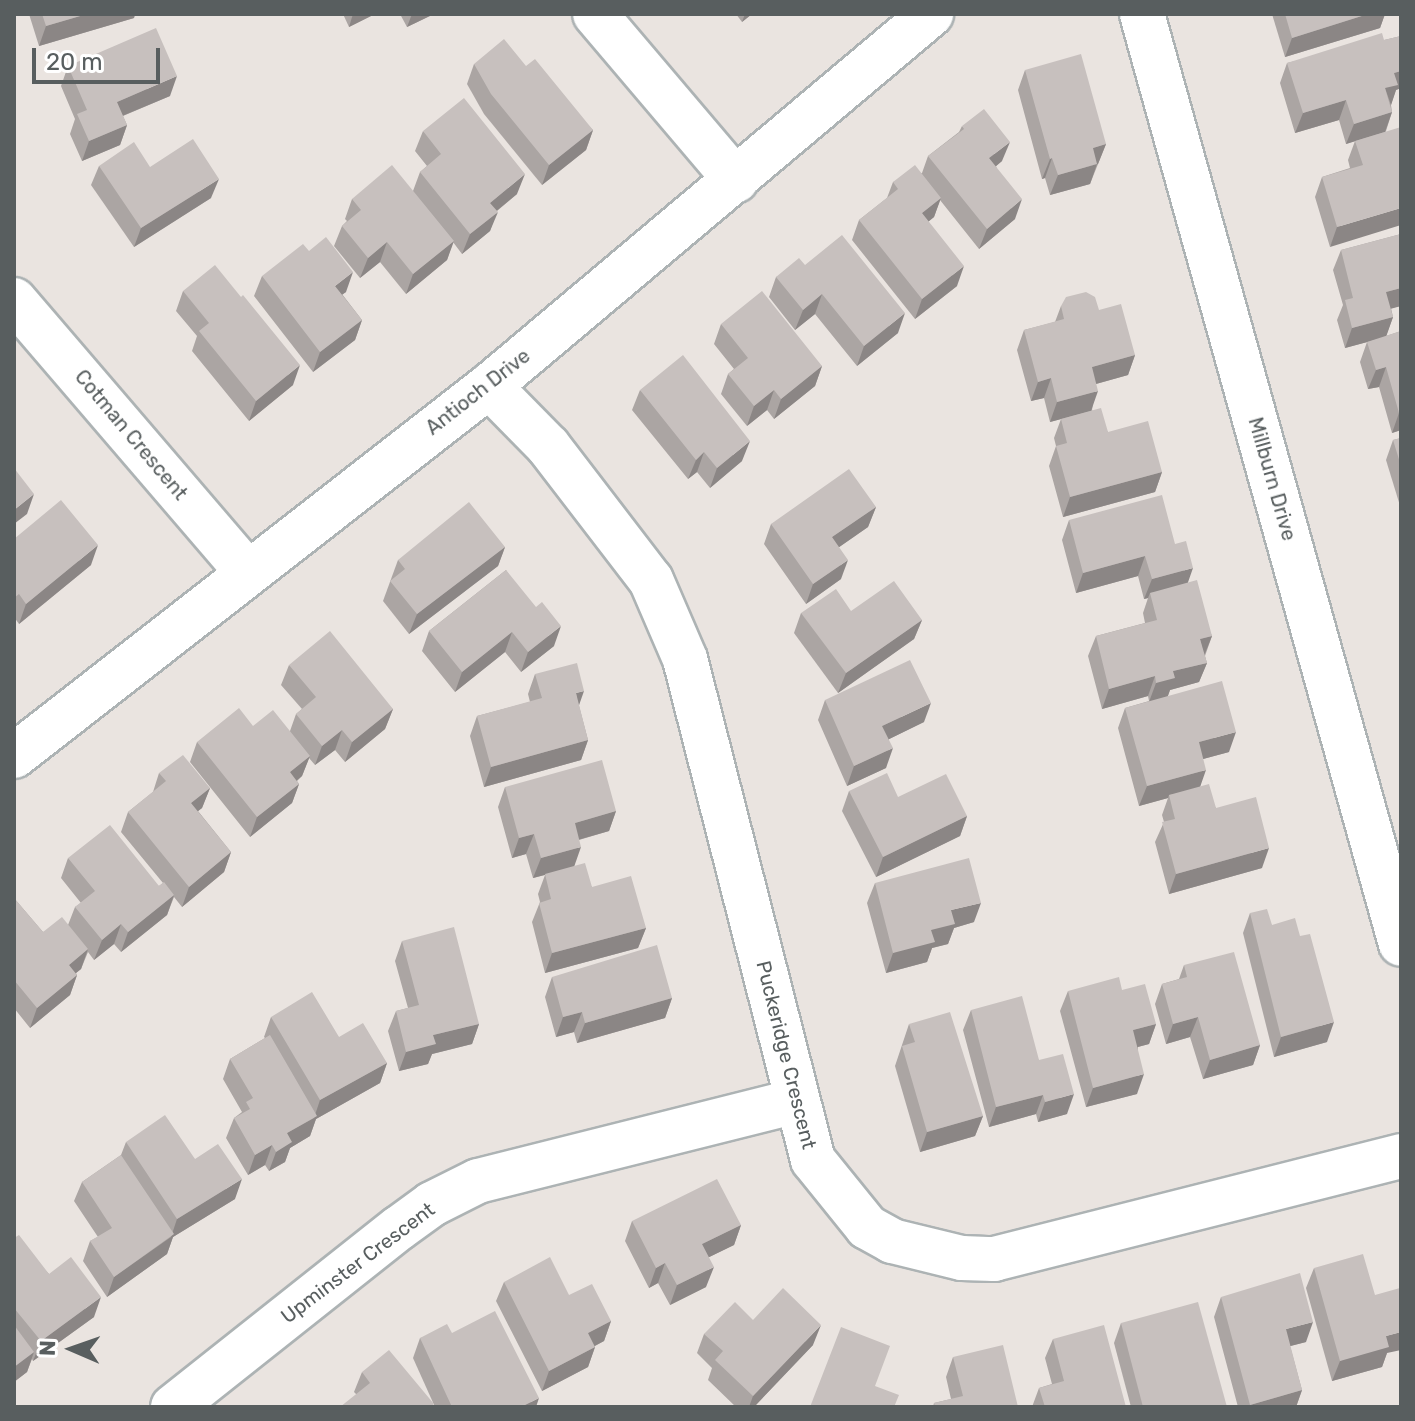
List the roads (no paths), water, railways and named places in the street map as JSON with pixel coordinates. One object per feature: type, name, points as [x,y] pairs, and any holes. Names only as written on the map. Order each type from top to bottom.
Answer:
[{"type":"street","points":[[595,14],[736,180]]},
{"type":"street","name":"Antioch Drive","points":[[14,756],[489,386],[931,14]]},
{"type":"street","name":"Millburn Drive","points":[[1142,14],[1401,944]]},
{"type":"street","name":"Cotman Crescent","points":[[14,300],[247,572]]},
{"type":"street","name":"Puckeridge Crescent","points":[[489,386],[548,446],[651,580],[685,659],[813,1160],[867,1227],[892,1241],[962,1258],[994,1259],[1401,1156]]},
{"type":"street","name":"Upminster Crescent","points":[[173,1407],[399,1228],[432,1204],[478,1181],[797,1101]]}]
